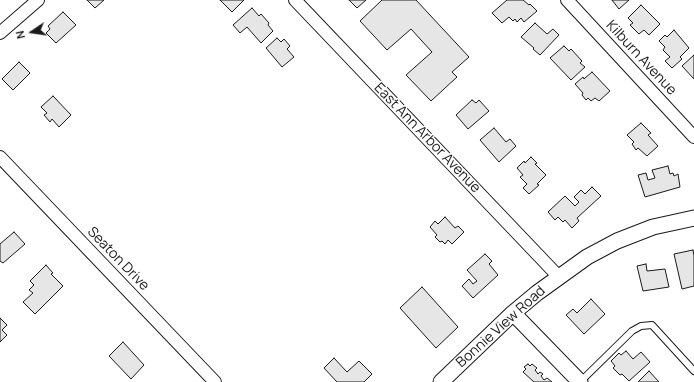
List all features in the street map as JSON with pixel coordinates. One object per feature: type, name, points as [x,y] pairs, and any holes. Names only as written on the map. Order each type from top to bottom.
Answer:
[{"type":"street","points":[[0,34],[38,0]]},
{"type":"street","name":"East Ann Arbor Avenue","points":[[295,0],[559,277]]},
{"type":"street","name":"Kilburn Avenue","points":[[567,0],[694,137]]},
{"type":"street","name":"Seaton Drive","points":[[0,157],[215,382]]},
{"type":"street","name":"Bonnie View Road","points":[[441,382],[513,313],[587,257],[617,241],[653,227],[694,218]]},
{"type":"street","points":[[513,313],[580,382]]},
{"type":"lane","points":[[580,382],[632,331],[641,326],[652,325],[694,371]]},
{"type":"building","points":[[87,0],[104,0],[95,8]]},
{"type":"building","points":[[220,0],[244,0],[232,12]]},
{"type":"building","points":[[349,0],[366,0],[357,8]]},
{"type":"building","points":[[382,0],[416,0],[469,57],[452,72],[457,77],[431,101],[406,75],[432,52],[411,29],[387,50],[360,21]]},
{"type":"building","points":[[507,0],[523,0],[537,11],[524,22],[521,18],[517,22],[515,19],[513,21],[509,17],[502,23],[492,13]]},
{"type":"building","points":[[612,0],[629,0],[619,9]]},
{"type":"building","points":[[641,5],[660,24],[649,35],[644,30],[639,34],[630,25],[633,23],[628,18]]},
{"type":"building","points":[[252,8],[259,16],[261,14],[269,23],[268,25],[273,31],[261,43],[247,27],[240,33],[233,25]]},
{"type":"building","points":[[63,12],[76,25],[56,43],[46,33],[50,29],[48,26]]},
{"type":"building","points":[[535,23],[547,34],[553,29],[559,35],[540,55],[521,37]]},
{"type":"building","points":[[674,30],[689,48],[680,57],[682,59],[672,68],[665,61],[670,57],[663,50],[665,47],[659,41],[665,35],[667,37]]},
{"type":"building","points":[[277,38],[281,42],[284,39],[290,46],[287,49],[294,57],[282,67],[266,48]]},
{"type":"building","points":[[564,46],[569,51],[571,49],[582,61],[580,63],[585,67],[571,80],[550,58]]},
{"type":"building","points":[[694,55],[694,79],[682,66]]},
{"type":"building","points":[[19,62],[30,73],[13,90],[2,79]]},
{"type":"building","points":[[592,72],[610,91],[599,101],[595,98],[591,101],[588,98],[586,100],[582,95],[583,93],[575,84]]},
{"type":"building","points":[[53,96],[71,115],[59,127],[52,119],[50,122],[44,115],[47,113],[41,107]]},
{"type":"building","points":[[472,100],[476,103],[479,100],[489,111],[468,129],[456,115]]},
{"type":"building","points":[[641,123],[651,133],[648,135],[658,146],[647,156],[638,148],[636,150],[632,144],[634,142],[627,135]]},
{"type":"building","points":[[494,128],[506,142],[510,139],[516,146],[499,162],[480,140]]},
{"type":"building","points":[[531,157],[537,163],[535,164],[546,175],[537,184],[539,185],[529,194],[523,188],[527,184],[520,177],[523,175],[517,168]]},
{"type":"building","points":[[668,166],[670,174],[673,173],[674,176],[678,174],[680,187],[645,197],[638,175],[646,173],[648,180],[655,178],[652,170]]},
{"type":"building","points":[[592,187],[601,196],[577,218],[579,221],[572,228],[565,220],[563,222],[558,217],[555,220],[548,212],[565,196],[575,206],[579,202],[574,197],[581,190],[585,194]]},
{"type":"building","points":[[445,217],[455,228],[458,226],[464,232],[452,244],[448,240],[445,244],[442,241],[440,242],[435,237],[437,235],[430,227],[435,221],[438,224]]},
{"type":"building","points":[[14,232],[25,244],[3,263],[0,261],[0,244]]},
{"type":"building","points":[[693,250],[694,286],[682,289],[674,254]]},
{"type":"building","points":[[485,254],[492,261],[489,264],[498,275],[473,298],[462,286],[469,279],[473,284],[477,281],[467,270]]},
{"type":"building","points":[[646,264],[647,271],[665,269],[669,287],[643,291],[637,266]]},
{"type":"building","points":[[46,265],[53,273],[51,274],[63,286],[35,314],[23,302],[33,293],[29,290],[34,285],[30,281]]},
{"type":"building","points":[[422,287],[458,327],[436,348],[400,308]]},
{"type":"building","points":[[591,299],[605,314],[584,334],[566,315],[573,309],[577,313]]},
{"type":"building","points":[[0,318],[7,325],[2,330],[7,335],[0,342]]},
{"type":"building","points":[[123,342],[144,365],[131,379],[109,356]]},
{"type":"building","points":[[626,351],[633,359],[641,352],[650,362],[629,381],[613,368],[615,366],[611,361],[619,353],[621,355]]},
{"type":"building","points":[[334,358],[347,372],[359,361],[372,374],[364,382],[337,382],[324,368]]},
{"type":"building","points":[[528,364],[530,366],[532,364],[537,368],[535,370],[538,374],[540,372],[543,374],[541,376],[544,380],[547,378],[552,382],[534,382],[523,372],[526,369],[524,367]]},
{"type":"building","points":[[649,371],[659,382],[638,382]]}]
